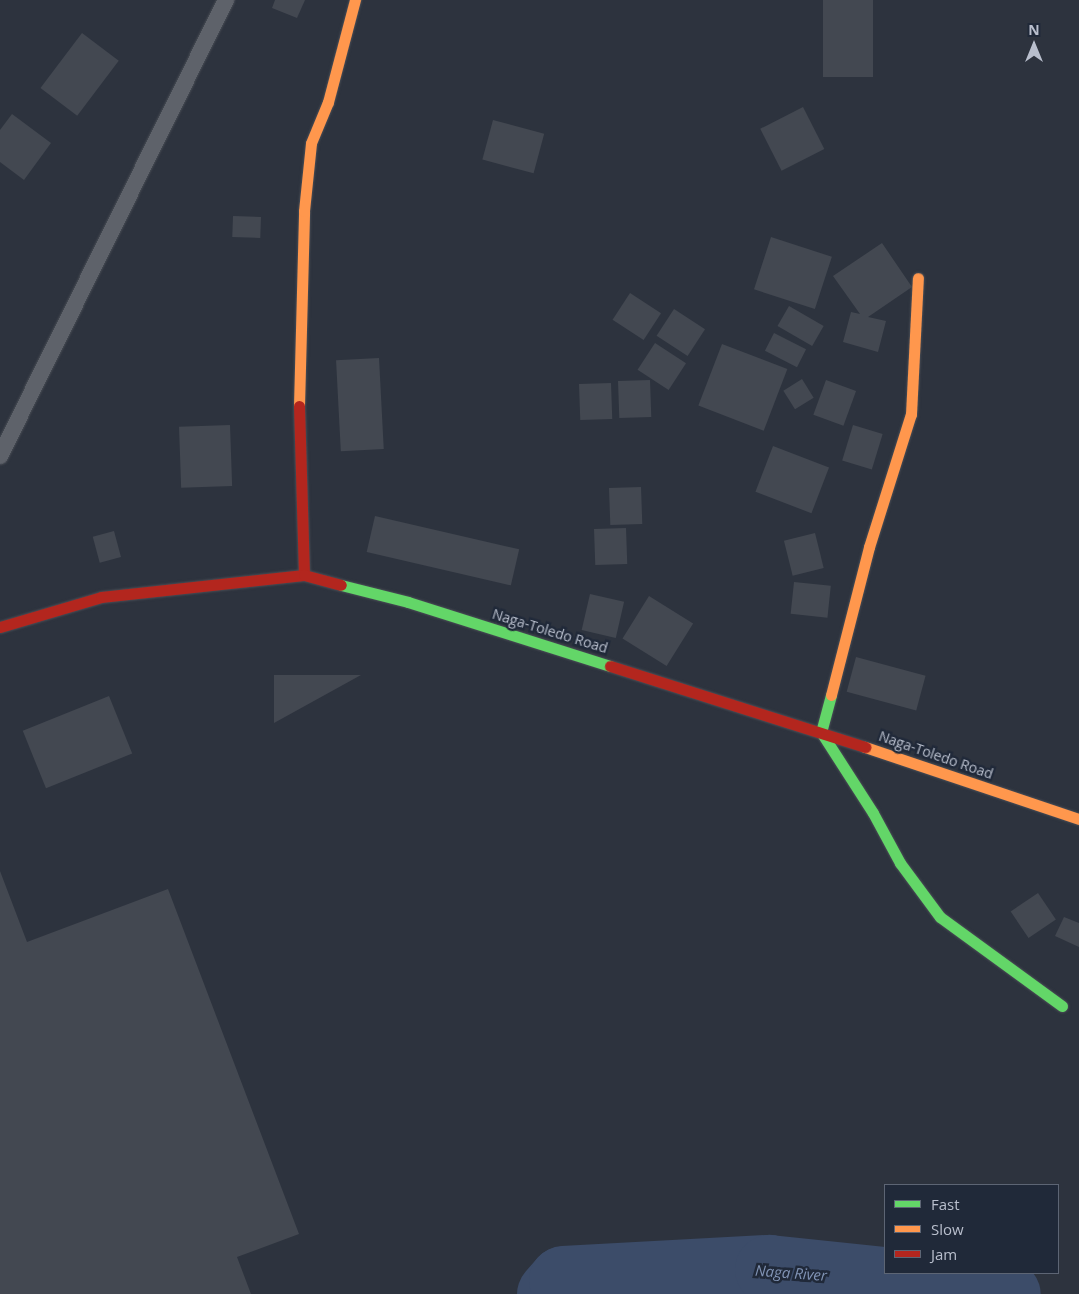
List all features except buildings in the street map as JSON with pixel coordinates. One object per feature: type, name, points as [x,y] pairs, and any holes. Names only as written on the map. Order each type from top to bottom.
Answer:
[{"type":"main road","points":[[304,575],[299,402],[304,310],[304,211],[311,143],[328,102],[348,17],[355,0]]},
{"type":"main road","points":[[918,278],[911,414],[869,547],[821,732],[873,813],[900,864],[940,917],[1062,1006]]},
{"type":"main road","name":"Naga-Toledo Road","points":[[0,628],[101,597],[304,575],[408,602],[821,732],[1079,819]]},
{"type":"lane","points":[[0,456],[226,0]]},
{"type":"waterway","name":"Naga River","points":[[551,1294],[563,1280],[769,1269],[1006,1294]]},
{"type":"traffic: fast","points":[[341,585],[408,602],[610,666]]},
{"type":"traffic: fast","points":[[831,695],[821,732],[873,813],[900,863],[940,917],[1062,1006]]},
{"type":"traffic: slow","points":[[299,406],[304,211],[311,143],[328,102],[355,0]]},
{"type":"traffic: slow","points":[[831,695],[869,547],[911,414],[918,278]]},
{"type":"traffic: slow","points":[[865,747],[1079,819]]},
{"type":"traffic: jam","points":[[299,406],[304,575]]},
{"type":"traffic: jam","points":[[0,627],[101,597],[304,575],[341,585]]},
{"type":"traffic: jam","points":[[610,666],[865,747]]}]
